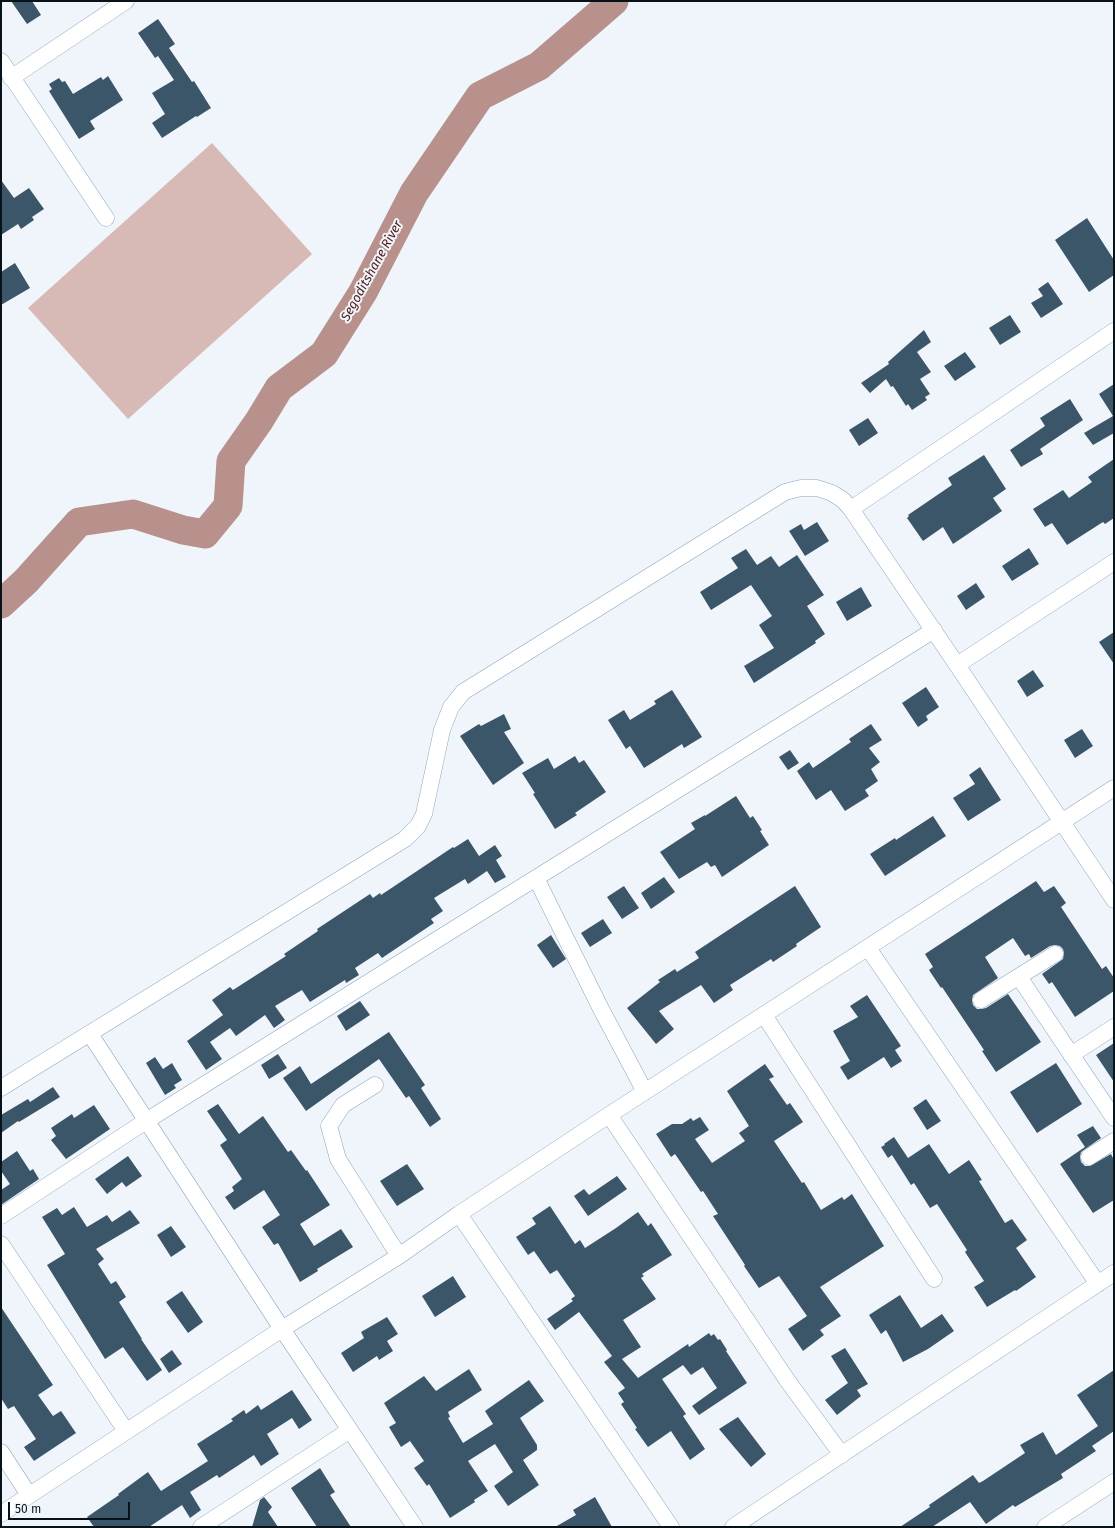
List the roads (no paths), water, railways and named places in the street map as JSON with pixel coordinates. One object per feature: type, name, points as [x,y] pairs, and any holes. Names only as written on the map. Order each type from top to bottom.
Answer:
[{"type":"street","points":[[11,78],[126,1]]},
{"type":"street","points":[[1,61],[106,218]]},
{"type":"street","points":[[851,509],[1114,331]]},
{"type":"street","points":[[1,1088],[405,839],[418,826],[424,814],[442,730],[451,707],[463,692],[785,492],[800,488],[817,488],[832,493],[843,500],[851,509],[934,630],[1114,900]]},
{"type":"street","points":[[957,665],[1114,562]]},
{"type":"street","points":[[1,1216],[146,1121],[934,630]]},
{"type":"street","points":[[1,1514],[282,1329],[399,1256],[459,1214],[609,1115],[1114,788]]},
{"type":"street","points":[[536,878],[645,1092]]},
{"type":"street","points":[[868,948],[1098,1284]]},
{"type":"street","points":[[981,1000],[1055,954]]},
{"type":"street","points":[[1019,977],[1114,1118]]},
{"type":"street","points":[[764,1015],[934,1279]]},
{"type":"street","points":[[1072,1055],[1114,1027]]},
{"type":"street","points":[[90,1034],[282,1329],[415,1527]]},
{"type":"street","points":[[375,1085],[343,1105],[329,1126],[338,1159],[399,1256]]},
{"type":"street","points":[[609,1115],[787,1380],[842,1454]]},
{"type":"street","points":[[1090,1157],[1114,1141]]},
{"type":"street","points":[[459,1214],[671,1527]]},
{"type":"street","points":[[1,1244],[126,1431]]},
{"type":"street","points":[[733,1527],[1114,1273]]},
{"type":"street","points":[[201,1527],[350,1430]]},
{"type":"street","points":[[1,1452],[29,1495]]},
{"type":"street","points":[[1045,1527],[1114,1482]]},
{"type":"waterway","name":"Segoditshane River","points":[[1,604],[26,581],[79,522],[133,514],[183,530],[205,534],[228,506],[231,461],[259,421],[279,388],[324,354],[363,292],[414,193],[480,96],[539,66],[614,1]]}]
